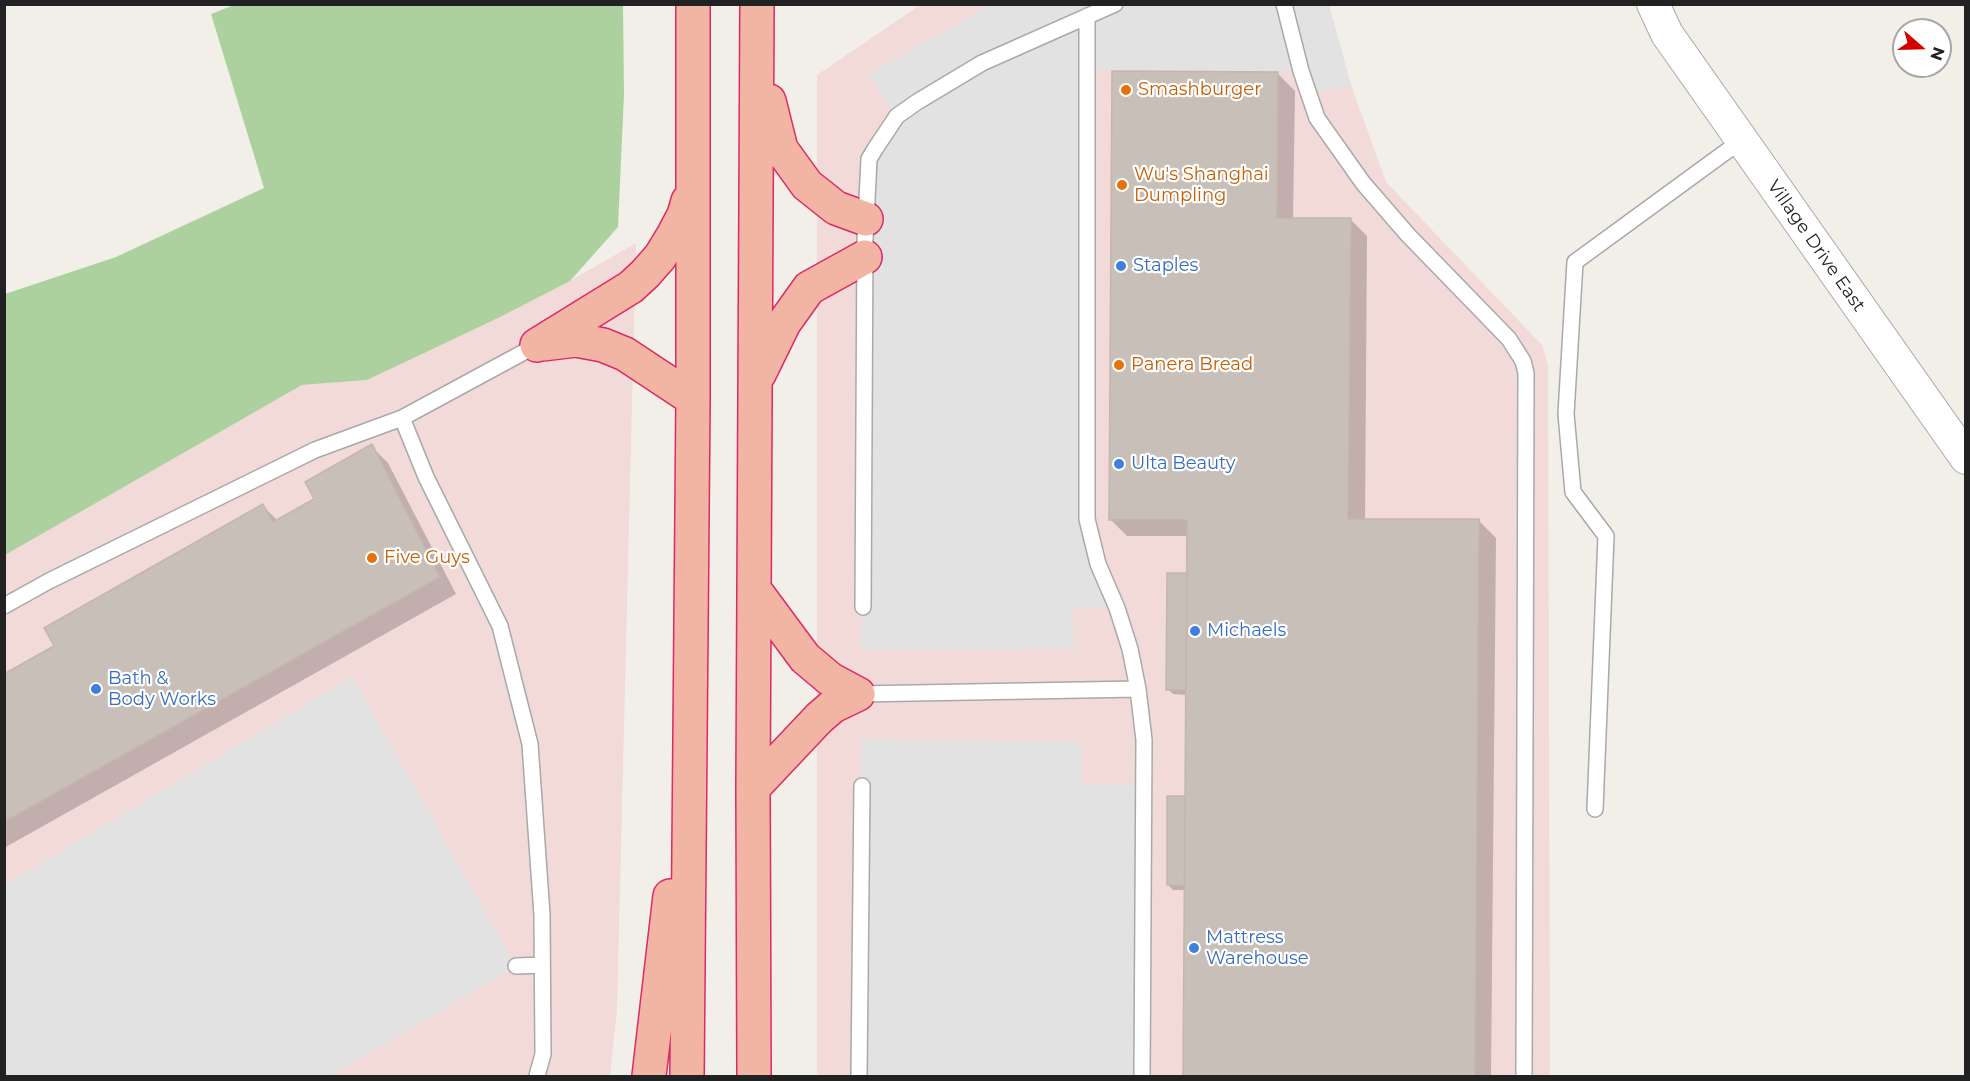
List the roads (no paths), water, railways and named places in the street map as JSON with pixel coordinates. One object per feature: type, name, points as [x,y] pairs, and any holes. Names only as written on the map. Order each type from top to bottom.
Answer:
[{"type":"highway","points":[[687,1077],[693,399],[693,4]]},
{"type":"highway","points":[[754,1077],[753,788],[757,4]]},
{"type":"highway","points":[[757,50],[781,149],[807,184],[836,208],[866,219]]},
{"type":"highway","points":[[537,345],[631,287],[645,274],[660,257],[674,234],[684,215],[692,188]]},
{"type":"highway","points":[[755,381],[784,323],[809,288],[865,257]]},
{"type":"highway","points":[[537,345],[576,340],[603,345],[625,354],[693,399]]},
{"type":"highway","points":[[754,589],[805,658],[830,679],[858,694]]},
{"type":"highway","points":[[753,788],[819,718],[833,706],[858,694]]},
{"type":"highway","points":[[649,1077],[690,728]]},
{"type":"street","name":"Village Drive East","points":[[1653,4],[1667,34],[1965,458]]},
{"type":"lane","points":[[863,607],[865,257],[870,159],[874,149],[897,116],[917,102],[982,63],[1114,4]]},
{"type":"lane","points":[[1284,4],[1301,71],[1317,118],[1363,183],[1408,235],[1509,339],[1523,361],[1526,374],[1524,1077]]},
{"type":"lane","points":[[1087,15],[1087,519],[1098,564],[1117,608],[1130,649],[1138,689],[1144,740],[1142,1077]]},
{"type":"lane","points":[[1595,809],[1606,536],[1572,492],[1566,414],[1575,262],[1742,140]]},
{"type":"lane","points":[[4,606],[49,581],[315,450],[402,418],[537,345]]},
{"type":"lane","points":[[402,418],[426,477],[500,626],[530,744],[542,915],[543,1054],[537,1077]]},
{"type":"lane","points":[[858,694],[1138,689]]},
{"type":"lane","points":[[859,1077],[862,786]]},
{"type":"lane","points":[[516,966],[542,965]]},
{"type":"place","name":"Smashburger","points":[[1126,90]]},
{"type":"place","name":"Wu's Shanghai Dumpling","points":[[1122,185]]},
{"type":"place","name":"Staples","points":[[1121,266]]},
{"type":"place","name":"Panera Bread","points":[[1119,365]]},
{"type":"place","name":"Ulta Beauty","points":[[1119,464]]},
{"type":"place","name":"Five Guys","points":[[372,558]]},
{"type":"place","name":"Michaels","points":[[1195,631]]},
{"type":"place","name":"Bath & Body Works","points":[[96,689]]},
{"type":"place","name":"Mattress Warehouse","points":[[1194,948]]}]
